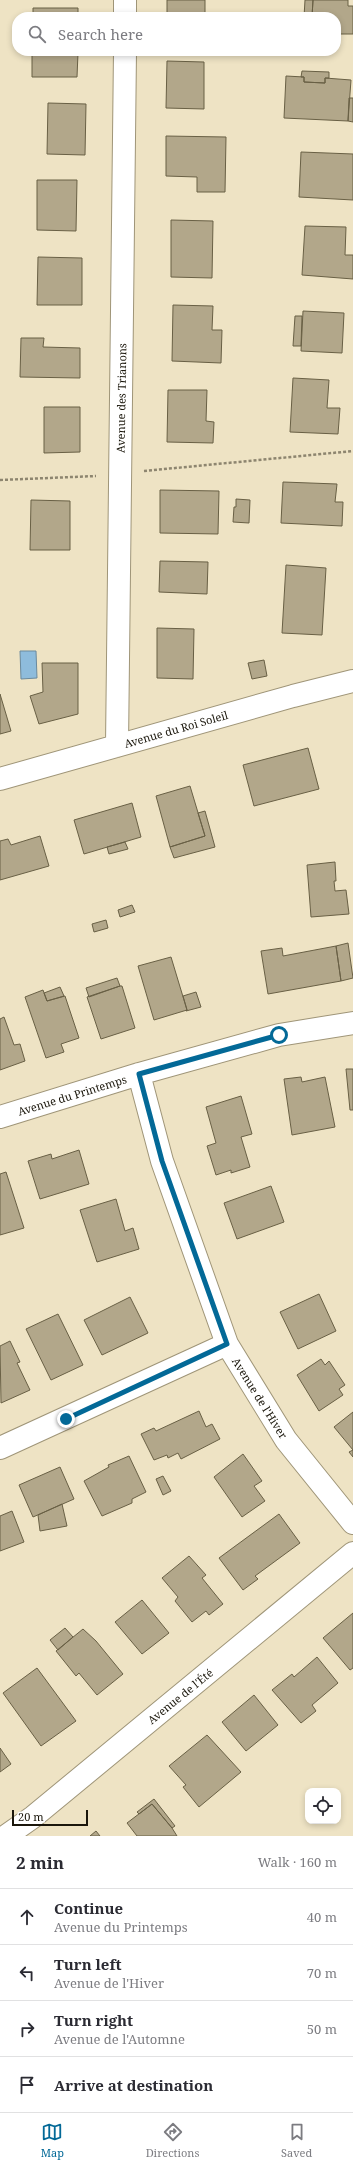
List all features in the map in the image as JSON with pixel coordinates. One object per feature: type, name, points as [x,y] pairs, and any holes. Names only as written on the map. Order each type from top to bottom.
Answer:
[{"type":"street","points":[[125,0],[125,12]]},
{"type":"street","name":"Avenue des Trianons","points":[[117,746],[125,56]]},
{"type":"street","name":"Avenue du Roi Soleil","points":[[0,779],[293,696],[353,681]]},
{"type":"street","name":"Avenue du Printemps","points":[[0,1117],[139,1074],[279,1035],[353,1023]]},
{"type":"street","name":"Avenue de l'Hiver","points":[[139,1074],[162,1161],[227,1344],[286,1440],[353,1523]]},
{"type":"street","points":[[0,1448],[227,1344]]},
{"type":"street","name":"Avenue de l'Été","points":[[6,1836],[33,1817],[353,1553]]},
{"type":"path","points":[[0,480],[121,473],[353,451]]},
{"type":"water","points":[[20,651],[36,651],[37,678],[21,679]]},
{"type":"building","points":[[167,0],[205,0],[205,12],[167,12]]},
{"type":"building","points":[[305,0],[313,0],[312,12],[304,12]]},
{"type":"building","points":[[313,0],[348,0],[348,6],[353,6],[353,34],[341,34],[341,12],[312,12]]},
{"type":"building","points":[[33,8],[78,8],[78,12],[33,12]]},
{"type":"building","points":[[32,56],[78,56],[77,77],[32,77]]},
{"type":"building","points":[[167,61],[204,62],[204,109],[166,108]]},
{"type":"building","points":[[302,71],[329,72],[329,78],[325,78],[325,83],[304,82],[304,77],[301,77]]},
{"type":"building","points":[[286,76],[304,77],[304,82],[325,83],[325,78],[351,80],[348,121],[284,118]]},
{"type":"building","points":[[349,98],[353,98],[353,122],[348,121]]},
{"type":"building","points":[[48,103],[86,104],[85,155],[47,154]]},
{"type":"building","points":[[166,136],[226,137],[225,192],[197,192],[197,177],[166,176]]},
{"type":"building","points":[[301,152],[353,154],[353,200],[299,197]]},
{"type":"building","points":[[37,180],[77,180],[76,231],[37,230]]},
{"type":"building","points":[[171,220],[213,221],[212,278],[171,277]]},
{"type":"building","points":[[305,226],[346,227],[345,255],[353,255],[353,279],[302,275]]},
{"type":"building","points":[[38,257],[82,258],[82,305],[37,305]]},
{"type":"building","points":[[173,305],[213,306],[212,330],[222,330],[221,363],[172,361]]},
{"type":"building","points":[[303,311],[344,313],[342,353],[301,351]]},
{"type":"building","points":[[295,316],[302,316],[301,346],[293,346]]},
{"type":"building","points":[[21,338],[44,338],[43,347],[80,348],[80,378],[20,377]]},
{"type":"building","points":[[293,378],[329,380],[327,408],[340,408],[338,434],[290,432]]},
{"type":"building","points":[[168,390],[207,390],[206,421],[214,422],[213,443],[167,442]]},
{"type":"building","points":[[44,407],[80,407],[80,452],[44,453]]},
{"type":"building","points":[[283,482],[337,484],[335,502],[343,502],[342,526],[281,523]]},
{"type":"building","points":[[160,490],[219,491],[218,534],[160,533]]},
{"type":"building","points":[[236,499],[250,500],[249,523],[233,522]]},
{"type":"building","points":[[31,500],[70,501],[70,550],[30,550]]},
{"type":"building","points":[[160,561],[208,562],[207,594],[159,592]]},
{"type":"building","points":[[286,565],[326,568],[322,635],[282,633]]},
{"type":"building","points":[[157,628],[194,629],[193,679],[157,678]]},
{"type":"building","points":[[264,660],[267,676],[252,679],[248,663]]},
{"type":"building","points":[[42,663],[78,663],[78,714],[39,724],[30,696],[43,692]]},
{"type":"building","points":[[0,694],[11,731],[0,734]]},
{"type":"building","points":[[308,748],[319,789],[254,806],[243,765]]},
{"type":"building","points":[[190,786],[205,836],[170,847],[156,796]]},
{"type":"building","points":[[132,803],[141,837],[84,854],[74,820]]},
{"type":"building","points":[[205,811],[215,847],[174,858],[170,847],[205,836],[198,813]]},
{"type":"building","points":[[40,836],[49,866],[0,880],[0,841],[8,839],[11,845]]},
{"type":"building","points":[[125,842],[128,849],[109,854],[107,847]]},
{"type":"building","points":[[335,862],[335,891],[346,890],[349,914],[311,917],[307,865]]},
{"type":"building","points":[[132,905],[135,912],[120,917],[118,910]]},
{"type":"building","points":[[106,920],[108,928],[94,932],[92,924]]},
{"type":"building","points":[[348,943],[353,978],[341,981],[336,946]]},
{"type":"building","points":[[336,946],[341,981],[268,994],[261,951],[282,948],[283,956]]},
{"type":"building","points":[[171,957],[187,1010],[154,1020],[138,966]]},
{"type":"building","points":[[117,978],[120,986],[89,997],[86,988]]},
{"type":"building","points":[[122,986],[135,1028],[101,1039],[87,997]]},
{"type":"building","points":[[60,987],[64,996],[47,1001],[44,993]]},
{"type":"building","points":[[43,990],[47,1001],[65,996],[79,1038],[61,1044],[64,1052],[46,1058],[25,997]]},
{"type":"building","points":[[196,992],[201,1007],[186,1011],[183,996]]},
{"type":"building","points":[[4,1017],[14,1045],[20,1044],[25,1061],[0,1070],[0,1019]]},
{"type":"building","points":[[346,1069],[353,1069],[353,1110],[350,1110]]},
{"type":"building","points":[[301,1077],[302,1082],[325,1077],[335,1127],[292,1135],[284,1079]]},
{"type":"building","points":[[241,1096],[252,1134],[241,1137],[250,1167],[231,1173],[231,1170],[216,1175],[207,1146],[216,1143],[206,1107]]},
{"type":"building","points":[[79,1150],[89,1184],[40,1199],[28,1161],[51,1154],[52,1159]]},
{"type":"building","points":[[6,1172],[24,1228],[0,1235],[0,1174]]},
{"type":"building","points":[[271,1186],[284,1222],[237,1239],[224,1203]]},
{"type":"building","points":[[116,1199],[125,1231],[133,1228],[139,1249],[97,1262],[80,1210]]},
{"type":"building","points":[[319,1294],[336,1331],[298,1349],[280,1312]]},
{"type":"building","points":[[130,1297],[148,1333],[102,1355],[84,1320]]},
{"type":"building","points":[[58,1314],[83,1365],[51,1380],[26,1329]]},
{"type":"building","points":[[10,1341],[20,1362],[17,1363],[30,1390],[1,1403],[0,1346]]},
{"type":"building","points":[[321,1359],[325,1365],[329,1361],[345,1385],[339,1389],[343,1395],[319,1411],[297,1375]]},
{"type":"building","points":[[199,1411],[206,1427],[212,1424],[220,1439],[181,1459],[178,1453],[168,1458],[167,1455],[154,1460],[141,1434],[154,1428],[156,1431]]},
{"type":"building","points":[[353,1412],[353,1450],[334,1427]]},
{"type":"building","points":[[353,1450],[353,1457],[349,1452]]},
{"type":"building","points":[[243,1454],[262,1481],[254,1486],[265,1501],[242,1517],[214,1477]]},
{"type":"building","points":[[129,1456],[146,1492],[132,1499],[132,1503],[102,1516],[84,1481],[109,1467],[108,1465]]},
{"type":"building","points":[[60,1467],[74,1499],[33,1517],[19,1485]]},
{"type":"building","points":[[163,1476],[171,1491],[163,1495],[156,1479]]},
{"type":"building","points":[[62,1504],[67,1526],[40,1531],[38,1515]]},
{"type":"building","points":[[12,1511],[24,1542],[0,1551],[0,1516]]},
{"type":"building","points":[[279,1514],[300,1543],[255,1576],[258,1579],[243,1590],[219,1558]]},
{"type":"building","points":[[189,1556],[206,1575],[202,1578],[223,1604],[209,1615],[206,1611],[192,1622],[175,1601],[178,1597],[162,1578]]},
{"type":"building","points":[[142,1600],[169,1633],[142,1654],[115,1622]]},
{"type":"building","points":[[353,1613],[353,1668],[350,1670],[323,1638]]},
{"type":"building","points":[[65,1628],[73,1637],[58,1650],[50,1640]]},
{"type":"building","points":[[83,1629],[96,1641],[123,1674],[97,1695],[79,1673],[76,1676],[56,1651]]},
{"type":"building","points":[[317,1657],[338,1683],[312,1705],[316,1711],[301,1723],[272,1690],[292,1674],[294,1677]]},
{"type":"building","points":[[37,1668],[76,1721],[41,1746],[3,1693]]},
{"type":"building","points":[[254,1695],[278,1725],[246,1751],[222,1722]]},
{"type":"building","points":[[207,1735],[241,1772],[199,1807],[183,1787],[186,1785],[169,1766]]},
{"type":"building","points":[[0,1748],[11,1764],[0,1772]]},
{"type":"building","points":[[154,1799],[175,1826],[172,1828],[152,1804],[139,1814],[137,1812]]},
{"type":"building","points":[[152,1804],[177,1836],[137,1836],[127,1823]]},
{"type":"building","points":[[96,1831],[100,1836],[90,1836]]},
{"type":"route","points":[[66,1419],[227,1344],[162,1161],[139,1074],[279,1035]]}]
